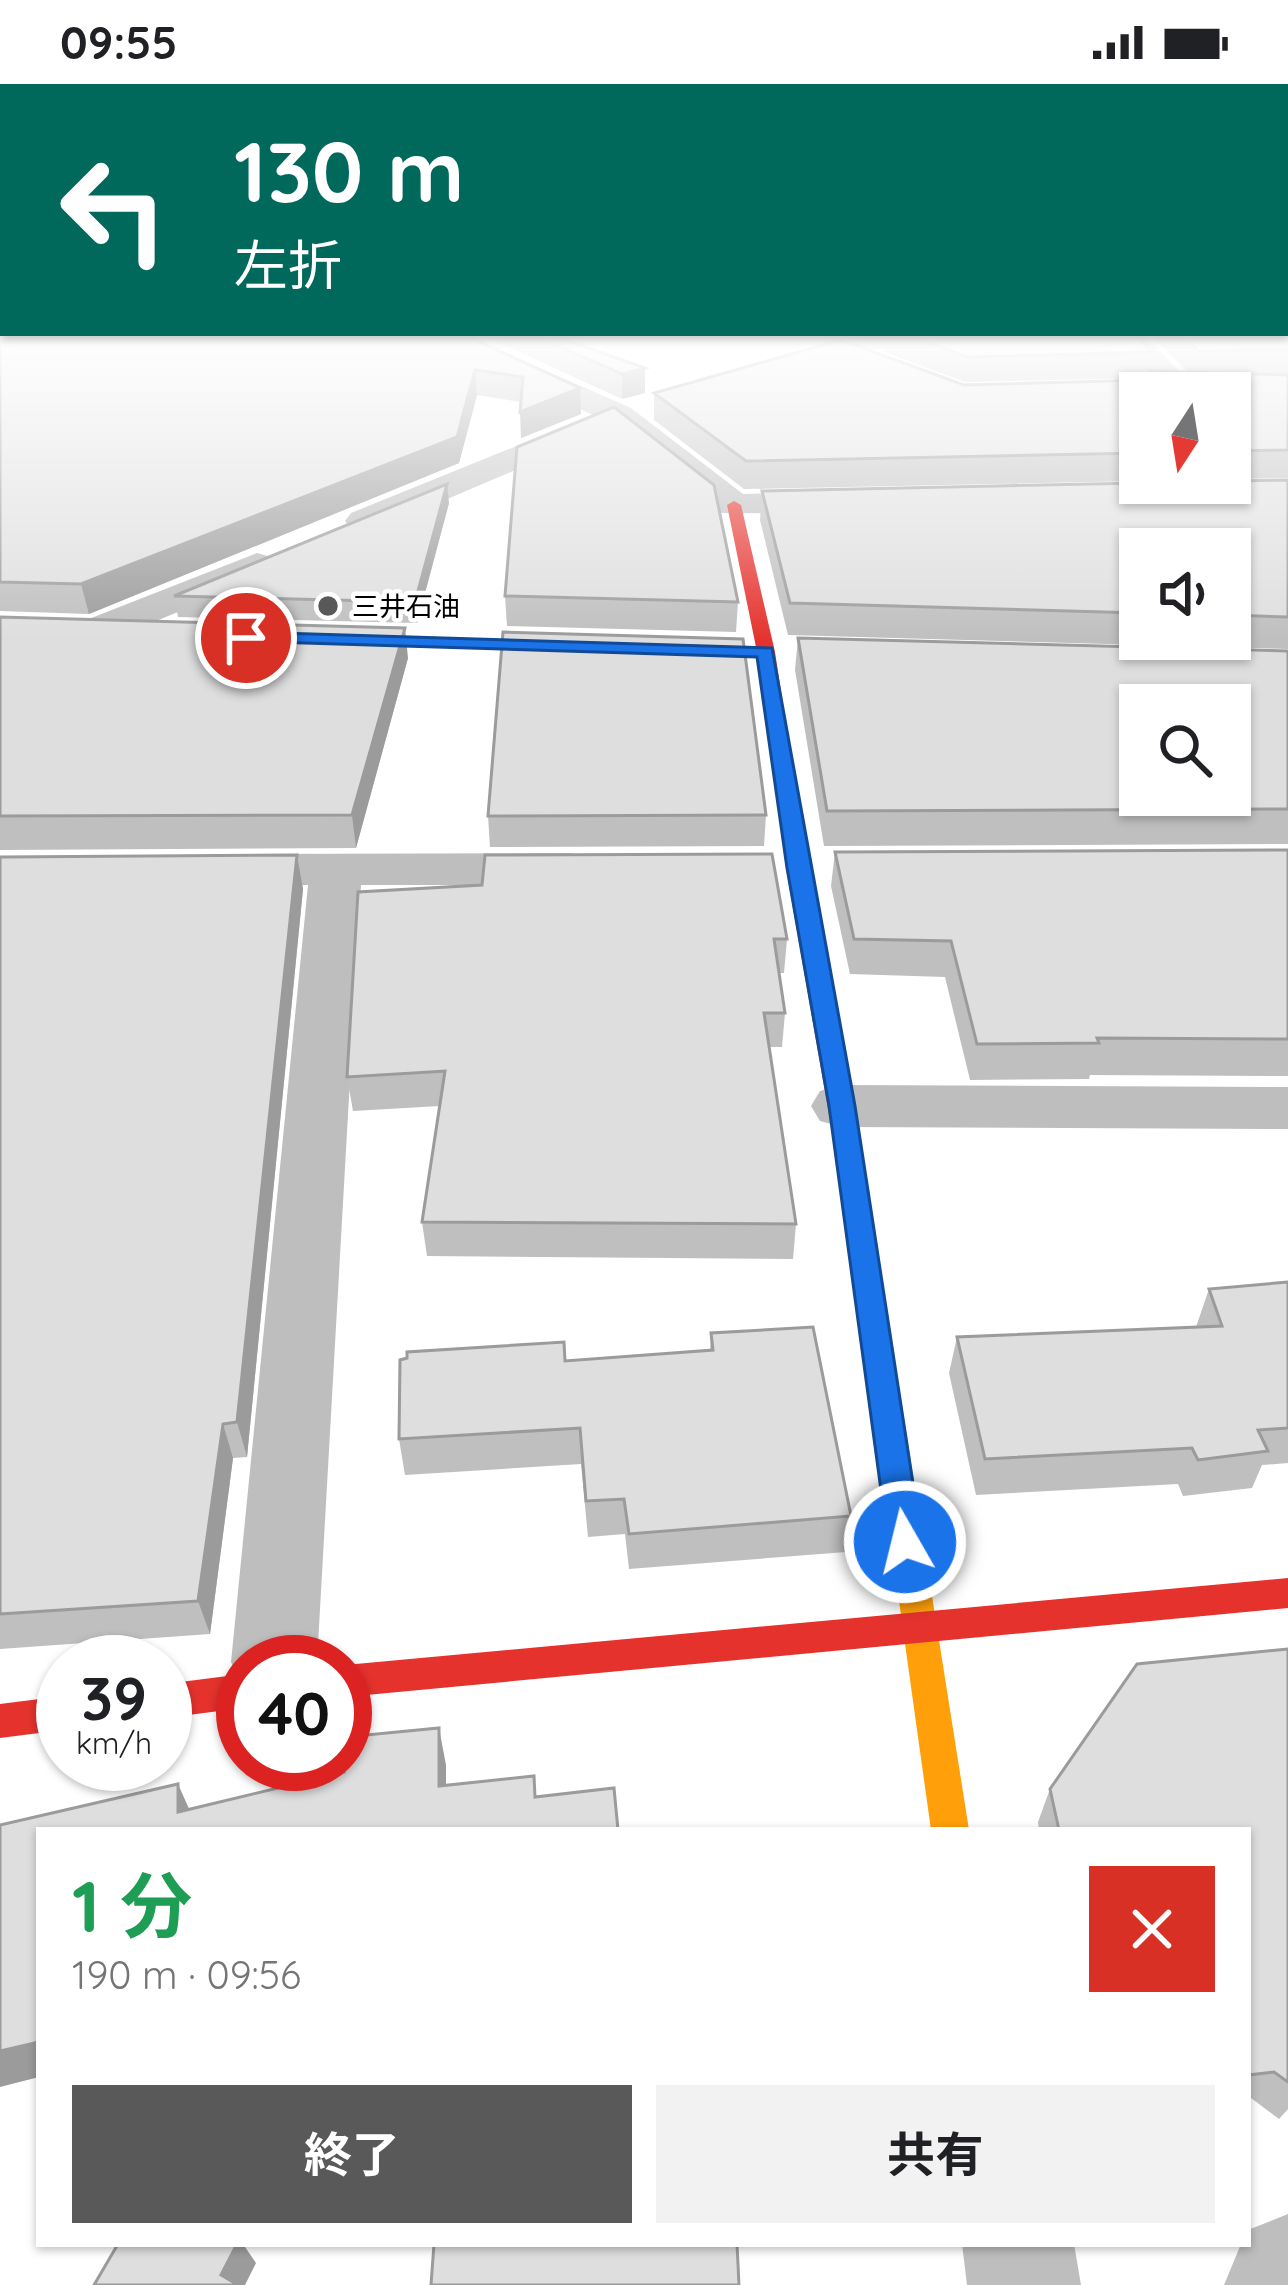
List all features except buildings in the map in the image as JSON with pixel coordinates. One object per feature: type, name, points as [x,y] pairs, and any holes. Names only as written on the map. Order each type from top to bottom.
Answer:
[{"type":"street","points":[[333,533],[569,436]]},
{"type":"street","points":[[645,436],[734,505],[899,502]]},
{"type":"street","points":[[734,505],[766,652],[798,868],[842,1106],[950,1827]]},
{"type":"street","points":[[80,633],[289,551]]},
{"type":"street","points":[[80,633],[159,635]]},
{"type":"street","points":[[298,639],[624,648]]},
{"type":"street","points":[[276,1635],[336,869]]},
{"type":"street","points":[[157,870],[613,869]]},
{"type":"street","points":[[842,1106],[1288,1108]]},
{"type":"street","points":[[372,1679],[1288,1593]]},
{"type":"street","points":[[0,1720],[36,1716]]},
{"type":"street","points":[[1018,2247],[1024,2285]]},
{"type":"street","points":[[1281,2285],[1288,2270]]},
{"type":"traffic: slow","points":[[320,640],[589,647]]},
{"type":"traffic: slow","points":[[853,1178],[950,1827]]},
{"type":"traffic: jam","points":[[734,505],[766,652],[797,868],[853,1178]]},
{"type":"traffic: jam","points":[[372,1678],[1288,1593]]},
{"type":"traffic: jam","points":[[192,1698],[216,1694]]},
{"type":"traffic: jam","points":[[0,1721],[36,1716]]},
{"type":"place","name":"三井石油","points":[[328,606]]},
{"type":"route","points":[[246,638],[766,652],[797,868],[842,1106],[905,1542]]}]
